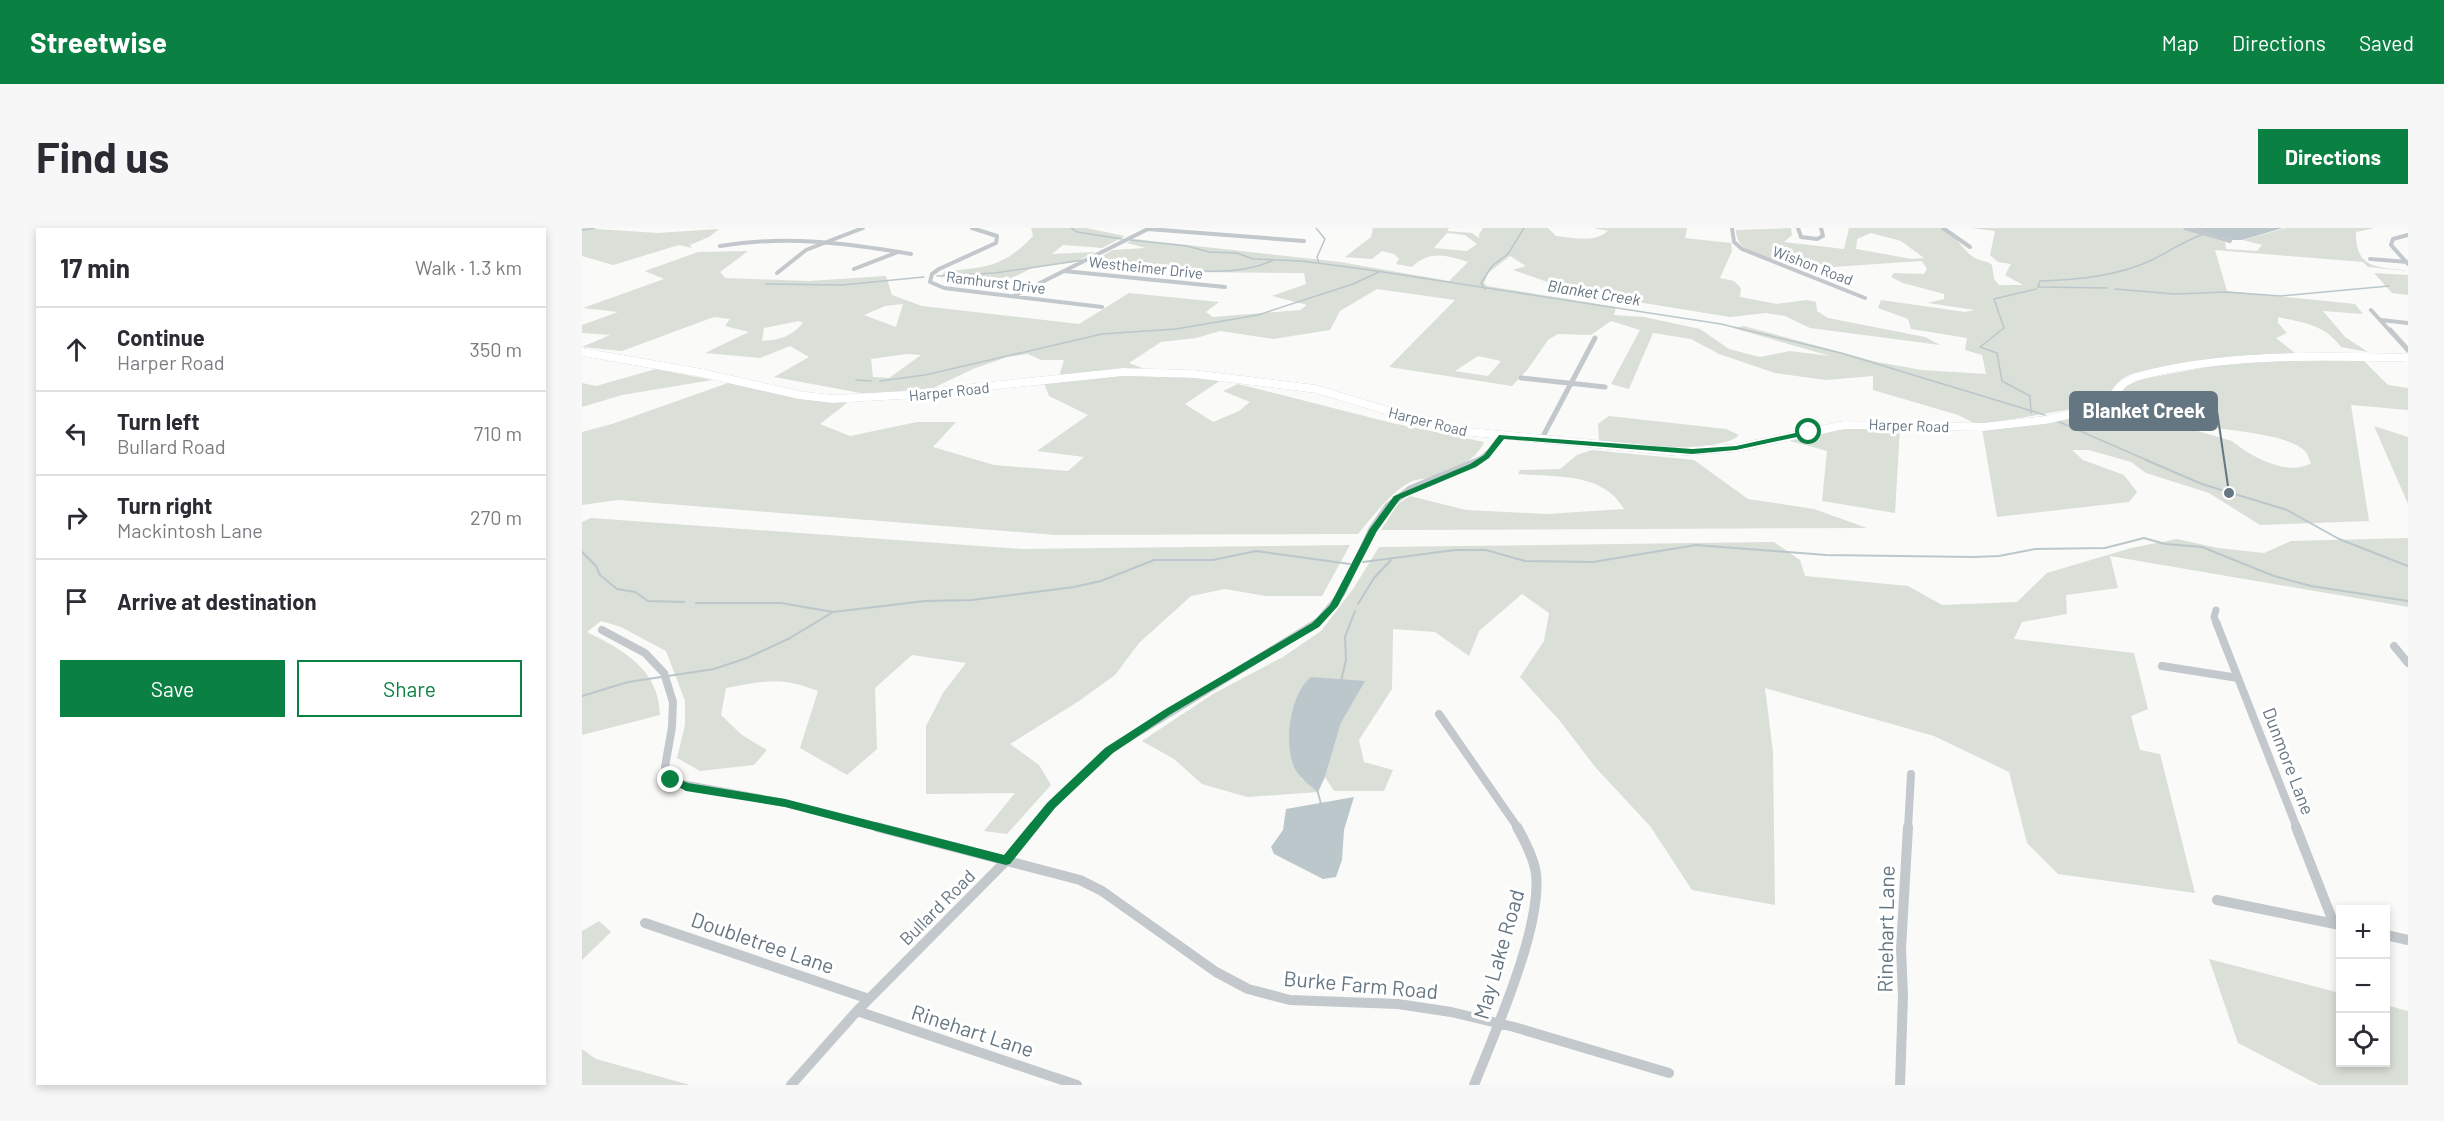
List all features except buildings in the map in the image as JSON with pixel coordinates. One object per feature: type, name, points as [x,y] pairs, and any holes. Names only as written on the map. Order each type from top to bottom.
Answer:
[{"type":"street","points":[[777,273],[797,254],[863,228]]},
{"type":"street","name":"Ramhurst Drive","points":[[972,228],[993,233],[997,236],[996,243],[939,269],[931,276],[930,282],[944,288],[1102,307]]},
{"type":"street","points":[[1013,296],[1149,228],[1304,241]]},
{"type":"street","points":[[1227,235],[1240,228]]},
{"type":"street","name":"Wishon Road","points":[[1732,228],[1734,242],[1742,249],[1865,298]]},
{"type":"street","points":[[1799,230],[1803,238],[1821,239],[1821,228]]},
{"type":"street","points":[[1942,228],[1970,247]]},
{"type":"street","points":[[2186,228],[2230,241]]},
{"type":"street","points":[[2408,235],[2391,241],[2391,245],[2408,263]]},
{"type":"street","points":[[720,246],[783,237],[830,240],[911,254]]},
{"type":"street","points":[[2397,237],[2408,240]]},
{"type":"street","points":[[854,269],[898,252]]},
{"type":"street","points":[[2370,260],[2408,263]]},
{"type":"street","name":"Westheimer Drive","points":[[1064,270],[1226,287]]},
{"type":"street","points":[[2371,310],[2408,350]]},
{"type":"street","points":[[2381,320],[2408,323]]},
{"type":"street","points":[[1541,440],[1595,338]]},
{"type":"street","name":"Harper Road","points":[[582,352],[702,373],[799,395],[832,399],[882,397],[1131,372],[1194,374],[1316,389],[1444,427],[1541,440],[1692,452],[1736,448],[1854,424],[1973,428],[2013,425],[2100,408],[2108,404],[2119,386],[2126,381],[2182,368],[2244,359],[2306,356],[2408,358]]},
{"type":"street","points":[[1521,378],[1605,387]]},
{"type":"street","name":"Bullard Road","points":[[857,1011],[1006,861],[1051,806],[1109,750],[1168,712],[1315,625],[1334,606],[1373,530],[1397,497],[1473,466],[1486,456],[1502,436]]},
{"type":"street","name":"Dunmore Lane","points":[[2216,610],[2214,617],[2336,923]]},
{"type":"street","name":"Burke Farm Road","points":[[602,630],[646,651],[661,668],[673,712],[665,767],[667,774],[676,783],[785,803],[1080,880],[1102,891],[1219,976],[1250,990],[1280,998],[1327,1004],[1400,1003],[1498,1022],[1669,1073]]},
{"type":"street","points":[[2394,646],[2408,663]]},
{"type":"street","points":[[2162,666],[2238,678]]},
{"type":"street","name":"May Lake Road","points":[[1439,714],[1504,807],[1530,851],[1537,873],[1536,903],[1498,1022],[1474,1085]]},
{"type":"street","name":"Rinehart Lane","points":[[1900,1085],[1903,996],[1901,949],[1911,774]]},
{"type":"street","points":[[2217,900],[2336,925]]},
{"type":"street","name":"Doubletree Lane","points":[[645,923],[872,995]]},
{"type":"street","points":[[2390,936],[2408,940]]},
{"type":"street","points":[[791,1085],[857,1011]]},
{"type":"street","name":"Rinehart Lane","points":[[857,1011],[1077,1085]]},
{"type":"shaded area","points":[[582,228],[657,233],[719,229],[709,237],[690,245],[692,248],[679,245],[613,265],[582,256]]},
{"type":"shaded area","points":[[1031,228],[1086,228],[1125,236],[1102,248],[1063,245],[1052,254],[1095,252],[1075,262],[1032,268],[1008,280],[941,277],[945,271],[983,267],[1003,260],[1033,236]]},
{"type":"shaded area","points":[[1373,228],[1449,228],[1447,231],[1472,233],[1479,238],[1483,229],[1481,228],[1548,228],[1556,236],[1584,239],[1603,235],[1608,231],[1593,228],[1687,228],[1685,238],[1731,243],[1732,251],[1720,278],[1734,281],[1741,288],[1740,297],[1777,304],[1807,300],[1816,302],[1817,311],[1828,318],[1925,337],[1940,345],[1810,328],[1785,316],[1766,313],[1730,317],[1576,292],[1513,270],[1526,266],[1510,256],[1488,273],[1484,283],[1487,286],[1616,307],[1614,315],[1644,317],[1700,329],[1729,349],[1760,357],[1790,351],[1830,356],[1733,328],[1744,326],[1877,362],[1922,370],[1986,374],[1982,355],[1965,350],[1967,338],[1911,329],[1908,319],[1878,308],[1881,300],[1965,312],[1975,310],[1928,303],[1944,299],[1944,294],[1903,283],[1891,277],[1894,273],[1924,274],[1927,269],[1922,261],[1832,267],[1784,254],[1774,261],[1744,247],[1737,237],[1736,230],[1791,228],[1792,235],[1784,242],[1844,249],[1849,228],[1940,228],[1951,234],[1970,255],[1992,265],[1994,279],[1999,285],[2023,285],[2005,275],[2011,264],[1998,262],[1990,255],[1995,231],[1971,228],[2181,228],[2225,242],[2226,249],[2257,251],[2262,245],[2243,240],[2286,228],[2375,228],[2356,232],[2360,254],[2365,260],[2379,267],[2408,271],[2368,267],[2363,262],[2215,250],[2227,291],[2355,304],[2363,314],[2323,311],[2345,337],[2368,352],[2341,347],[2328,333],[2320,329],[2278,317],[2278,323],[2287,333],[2276,338],[2295,353],[2141,372],[2121,380],[2101,404],[1978,425],[1958,415],[1873,390],[1873,376],[1826,380],[1775,373],[1719,354],[1691,339],[1653,333],[1629,389],[1611,384],[1640,330],[1611,321],[1591,335],[1558,334],[1548,340],[1528,369],[1512,386],[1389,367],[1455,300],[1377,289],[1340,311],[1330,330],[1273,339],[1220,331],[1196,338],[1161,342],[1129,363],[1142,368],[1059,377],[1064,360],[1041,360],[1028,354],[1007,357],[973,369],[931,389],[872,395],[774,377],[809,357],[790,346],[760,358],[705,353],[749,332],[725,326],[730,319],[714,317],[622,351],[582,347],[610,335],[582,333],[582,325],[618,312],[583,308],[664,279],[645,271],[698,252],[748,251],[720,272],[725,278],[809,281],[886,276],[892,295],[922,306],[1079,324],[1129,293],[1219,302],[1206,312],[1213,317],[1300,310],[1307,305],[1272,296],[1306,284],[1304,273],[1178,272],[1090,262],[1113,250],[1146,248],[1127,243],[1134,239],[1340,262],[1449,281],[1468,262],[1453,257],[1432,256],[1412,267],[1396,264],[1399,259],[1394,254],[1382,251],[1372,259],[1345,257],[1371,237]],"holes":[[[1447,233],[1465,235],[1477,244],[1467,251],[1434,248]],[[1871,233],[1901,241],[1924,258],[1912,259],[1856,249],[1857,239]],[[903,304],[896,327],[864,315],[885,306]],[[799,321],[803,323],[794,332],[774,340],[762,341],[764,328]],[[906,354],[921,355],[889,378],[873,377],[871,359]],[[1478,356],[1501,361],[1488,376],[1455,371]]]},
{"type":"shaded area","points":[[2192,228],[2283,228],[2242,240],[2231,240]]},
{"type":"shaded area","points":[[2374,273],[2408,275],[2408,295],[2392,293]]},
{"type":"shaded area","points":[[2280,358],[2361,358],[2388,385],[2408,388],[2408,410],[2351,405],[2369,521],[2260,525],[2209,493],[2146,473],[2131,462],[2089,450],[2072,450],[2083,460],[2124,475],[2137,492],[2129,502],[1997,517],[1982,429],[2072,418],[2092,430],[2118,425],[2096,413],[2114,407],[2232,441],[2249,453],[2270,463],[2292,468],[2311,463],[2305,451],[2283,440],[2189,424],[2118,403],[2123,390],[2131,381],[2224,364]]},
{"type":"shaded area","points":[[656,369],[712,380],[622,395],[582,407],[582,383],[596,386]]},
{"type":"shaded area","points":[[1121,374],[1154,374],[1221,380],[1185,404],[1213,422],[1239,411],[1250,402],[1223,391],[1238,384],[1392,423],[1484,442],[1475,455],[1463,465],[1440,475],[1412,481],[1402,487],[1358,534],[1056,535],[618,500],[582,505],[582,432],[612,424],[728,383],[847,403],[820,424],[850,436],[917,422],[956,422],[933,447],[994,465],[1068,471],[1084,457],[1037,451],[1088,415],[1049,396],[1044,383]]},
{"type":"shaded area","points":[[1609,416],[1726,429],[1739,435],[1729,441],[1694,447],[1630,445],[1599,441],[1598,424]]},
{"type":"shaded area","points":[[2374,426],[2408,437],[2408,504]]},
{"type":"shaded area","points":[[1849,428],[1900,428],[1895,513],[1822,501],[1827,451],[1790,441]]},
{"type":"shaded area","points":[[1592,450],[1694,460],[1748,499],[1814,509],[1867,528],[1381,530],[1398,504],[1410,496],[1466,510],[1547,514],[1624,509],[1604,488],[1591,482],[1563,477],[1518,474],[1520,470],[1560,469],[1577,455]]},
{"type":"shaded area","points":[[591,518],[1023,549],[1350,545],[1322,596],[1266,596],[1225,589],[1191,596],[1139,643],[1115,675],[1079,701],[1010,744],[1039,765],[1051,785],[1007,834],[984,831],[1015,793],[926,794],[926,726],[943,693],[966,663],[912,655],[875,688],[877,749],[847,775],[800,748],[818,691],[793,683],[772,681],[726,688],[721,715],[742,735],[767,750],[754,765],[700,771],[677,758],[685,725],[685,701],[666,651],[621,627],[601,621],[587,632],[626,654],[646,673],[658,699],[660,715],[582,735],[582,522]]},
{"type":"shaded area","points":[[2408,538],[2408,607],[2110,556],[2118,588],[2066,595],[2067,614],[2022,622],[2014,639],[2134,653],[2148,709],[2131,716],[2140,750],[2160,754],[2195,893],[2058,874],[2027,843],[2009,772],[1934,736],[1765,688],[1773,752],[1775,905],[1692,890],[1650,826],[1596,768],[1560,721],[1520,677],[1544,641],[1549,613],[1522,594],[1479,631],[1469,656],[1435,632],[1393,629],[1392,689],[1359,740],[1364,762],[1393,770],[1384,791],[1334,791],[1325,777],[1341,723],[1364,681],[1301,778],[1318,792],[1247,797],[1202,784],[1174,759],[1142,741],[1213,694],[1283,657],[1321,631],[1353,589],[1379,547],[1774,542],[1800,560],[1805,576],[1908,586],[1942,605],[2017,602],[2047,573],[2131,548],[2177,539],[2218,548],[2264,553],[2291,541]]},
{"type":"shaded area","points":[[1311,677],[1365,681],[1341,723],[1325,777],[1318,792],[1295,769],[1289,746],[1294,707],[1298,695]]},
{"type":"shaded area","points":[[1354,797],[1344,830],[1342,860],[1336,877],[1323,879],[1274,854],[1271,847],[1283,830],[1286,809]]},
{"type":"shaded area","points":[[599,921],[611,932],[582,960],[582,931]]},
{"type":"shaded area","points":[[2209,959],[2336,992],[2336,1067],[2390,1067],[2390,1006],[2408,1011],[2408,1085],[2319,1085],[2238,1043]]},
{"type":"shaded area","points":[[582,1049],[596,1059],[690,1085],[582,1085]]},
{"type":"waterway","points":[[582,230],[595,228]]},
{"type":"waterway","name":"Blanket Creek","points":[[1071,228],[1077,232],[1122,239]]},
{"type":"waterway","points":[[1316,228],[1325,239],[1317,257],[1319,263]]},
{"type":"waterway","points":[[1484,288],[1481,283],[1492,266],[1508,254],[1524,228]]},
{"type":"waterway","points":[[2107,288],[2038,287],[2040,281],[2084,278],[2141,265],[2204,234]]},
{"type":"waterway","name":"Blanket Creek","points":[[1130,240],[1187,246],[1209,252],[1237,253],[1253,259],[1302,261],[1484,288]]},
{"type":"waterway","points":[[1091,259],[1207,271],[1230,271],[1274,260]]},
{"type":"waterway","points":[[937,276],[995,273],[1083,260]]},
{"type":"waterway","points":[[880,381],[925,375],[1102,334],[1176,329],[1258,315],[1353,284],[1379,272]]},
{"type":"waterway","points":[[766,284],[842,285],[924,277]]},
{"type":"waterway","points":[[2115,289],[2175,294],[2226,292],[2281,296],[2389,286]]},
{"type":"waterway","name":"Blanket Creek","points":[[1484,288],[1721,324],[1841,353],[2031,411]]},
{"type":"waterway","points":[[2031,411],[2030,396],[2002,381],[1997,353],[1980,347],[2004,328],[1994,299],[2036,289]]},
{"type":"waterway","points":[[856,380],[871,381]]},
{"type":"waterway","name":"Blanket Creek","points":[[2031,411],[2045,415]]},
{"type":"waterway","name":"Blanket Creek","points":[[2057,421],[2149,461]]},
{"type":"waterway","name":"Blanket Creek","points":[[2146,460],[2202,484],[2287,510],[2339,539],[2408,566]]},
{"type":"waterway","points":[[1363,562],[1455,550],[1486,550],[1525,561],[1593,562],[1696,545],[1826,555],[1973,557],[1999,556],[2035,549],[2105,548],[2144,538],[2165,544],[2202,547],[2274,576],[2311,586],[2408,601]]},
{"type":"waterway","points":[[833,612],[925,601],[972,600],[1074,587],[1101,581],[1154,560],[1213,560],[1256,551],[1350,564]]},
{"type":"waterway","points":[[582,552],[596,566],[600,575],[617,589],[635,592],[648,601],[684,602]]},
{"type":"waterway","points":[[1358,604],[1374,578],[1391,560]]},
{"type":"waterway","points":[[696,603],[781,603],[833,612]]},
{"type":"waterway","points":[[1341,681],[1346,660],[1345,637],[1355,611]]},
{"type":"waterway","points":[[582,696],[628,682],[714,669],[747,658],[790,638],[833,612]]},
{"type":"waterway","points":[[1317,789],[1321,804]]},
{"type":"place","name":"Blanket Creek","points":[[2229,493]]},
{"type":"route","points":[[671,780],[686,787],[785,803],[1006,861],[1051,806],[1109,750],[1130,735],[1315,625],[1334,606],[1373,530],[1387,507],[1397,497],[1473,466],[1497,445],[1502,436],[1692,452],[1736,448],[1809,432]]}]
